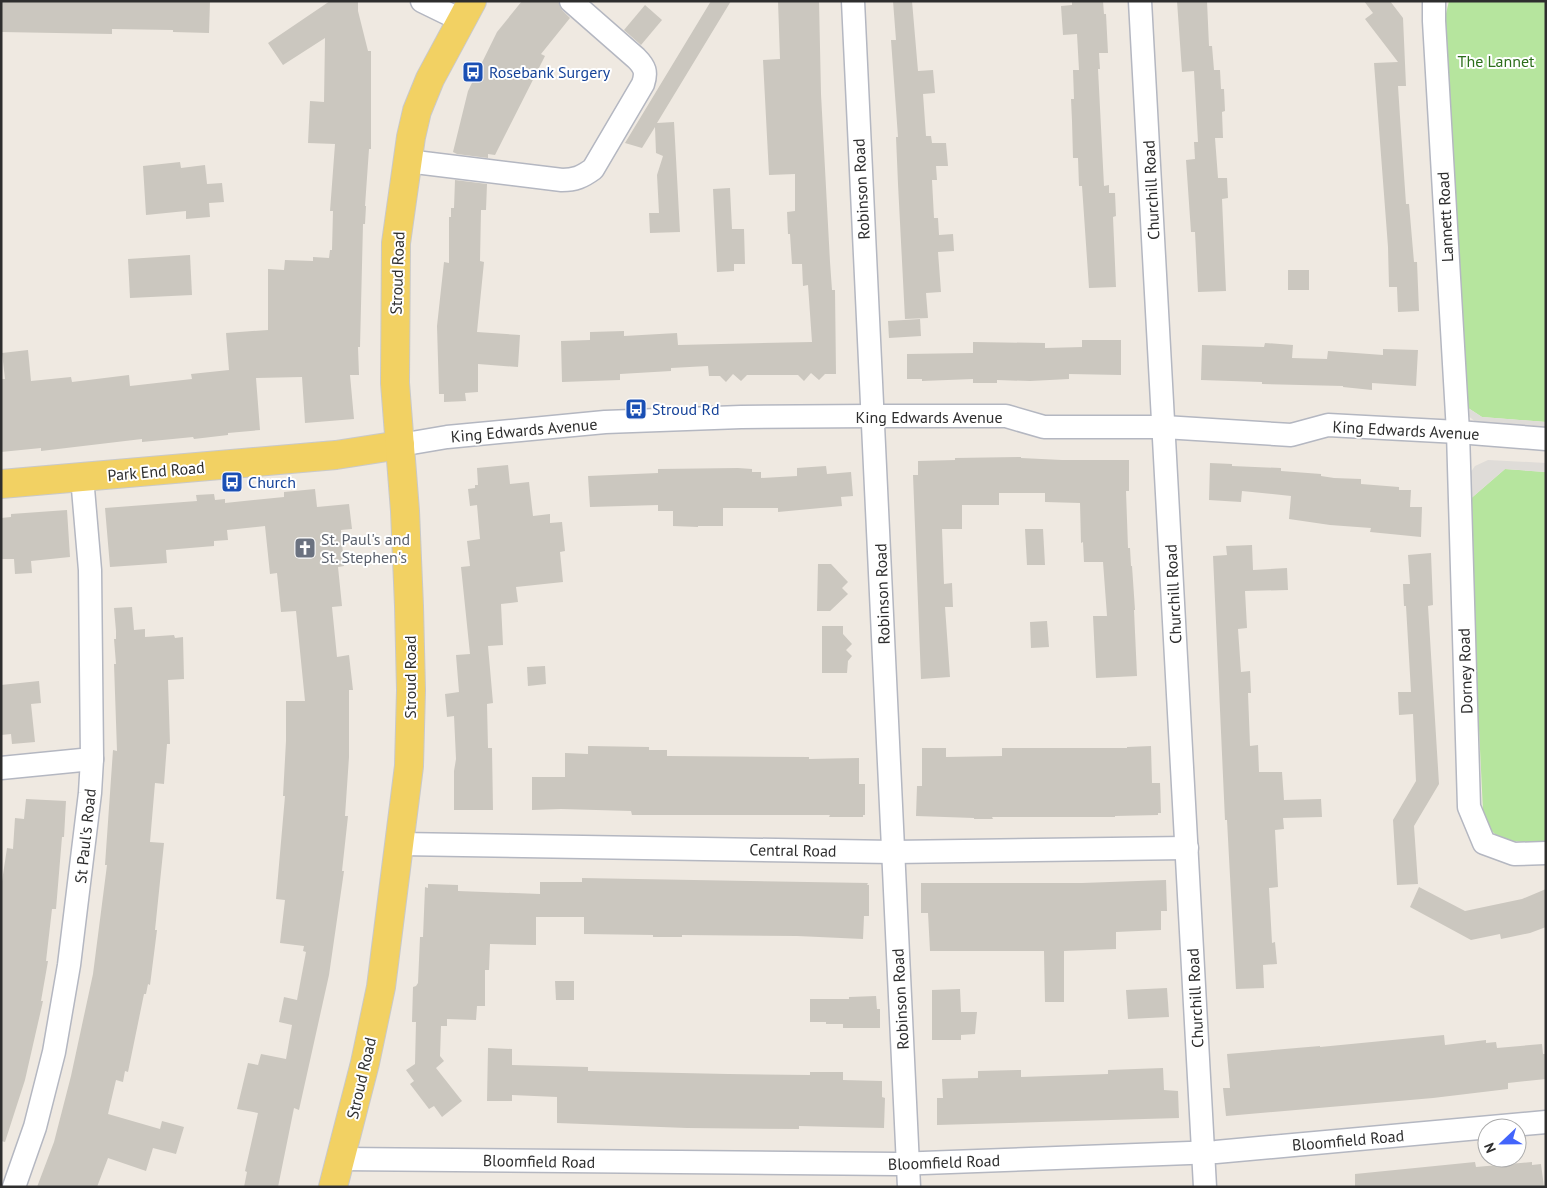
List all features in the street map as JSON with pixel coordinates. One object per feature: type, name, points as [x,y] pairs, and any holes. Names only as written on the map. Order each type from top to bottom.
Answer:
[{"type":"main road","name":"Stroud Road","points":[[333,1187],[365,1064],[380,987],[409,766],[411,690],[405,511],[395,383],[396,243],[407,161],[417,111],[428,84],[466,10]]},
{"type":"main road","name":"Park End Road","points":[[1,484],[336,456],[400,444]]},
{"type":"street","points":[[422,1],[466,10]]},
{"type":"street","points":[[407,161],[562,180],[573,180],[584,176],[593,169],[646,76],[644,66],[571,1]]},
{"type":"street","name":"Robinson Road","points":[[853,1],[909,1187]]},
{"type":"street","name":"Churchill Road","points":[[1140,1],[1205,1187]]},
{"type":"street","name":"Lannett Road","points":[[1434,1],[1434,31],[1458,432]]},
{"type":"street","name":"King Edwards Avenue","points":[[400,444],[447,437],[605,422],[741,417],[874,416],[1006,416],[1044,427],[1164,427],[1292,434],[1328,426],[1458,432],[1546,439]]},
{"type":"street","name":"Dorney Road","points":[[1458,432],[1469,807],[1484,843],[1514,854],[1546,853]]},
{"type":"street","name":"St Paul's Road","points":[[14,1187],[35,1127],[54,1052],[69,965],[80,883],[92,759],[90,570],[82,477]]},
{"type":"street","points":[[1,768],[92,759]]},
{"type":"street","name":"Central Road","points":[[400,844],[893,852],[1187,848]]},
{"type":"street","name":"Bloomfield Road","points":[[341,1159],[908,1163],[1203,1152],[1546,1122]]},
{"type":"green space","name":"The Lannet","points":[[1449,1],[1546,1],[1546,422],[1482,417],[1462,404],[1444,22]]},
{"type":"green space","points":[[1505,469],[1546,472],[1546,841],[1516,841],[1501,838],[1489,827],[1483,811],[1468,501]]},
{"type":"shaded area","points":[[1462,404],[1482,417],[1546,422],[1546,431],[1481,426],[1467,415]]},
{"type":"shaded area","points":[[1488,460],[1546,463],[1546,472],[1505,469],[1468,501],[1468,476],[1475,466]]},
{"type":"building","points":[[1,1],[210,1],[209,33],[173,32],[173,30],[112,29],[112,34],[1,32]]},
{"type":"building","points":[[330,1],[358,1],[358,11],[368,51],[371,51],[371,149],[369,149],[365,224],[363,224],[360,347],[358,347],[359,375],[350,375],[354,419],[305,423],[302,377],[256,378],[260,430],[194,439],[193,437],[142,442],[142,439],[41,451],[41,448],[1,452],[1,379],[5,379],[2,353],[28,350],[31,381],[71,377],[72,382],[129,375],[130,386],[192,379],[191,374],[229,370],[226,333],[268,330],[268,269],[284,270],[285,260],[313,261],[313,257],[329,258],[330,250],[332,250],[333,211],[330,211],[335,144],[308,143],[310,101],[324,102],[325,38],[283,65],[268,43]]},
{"type":"building","points":[[522,1],[558,1],[562,10],[570,18],[541,54],[545,56],[495,155],[488,154],[488,158],[457,154],[453,152],[468,91],[497,32]]},
{"type":"building","points":[[711,1],[731,1],[657,123],[674,122],[680,232],[650,233],[649,213],[659,213],[657,175],[663,156],[656,153],[655,127],[642,148],[625,143]]},
{"type":"building","points":[[778,1],[819,1],[821,94],[830,262],[832,290],[835,290],[836,374],[825,374],[819,380],[811,373],[804,381],[798,375],[747,375],[741,381],[733,374],[726,382],[720,376],[709,376],[708,366],[671,368],[671,371],[620,374],[620,380],[562,382],[561,341],[590,340],[590,332],[624,331],[624,336],[677,333],[678,345],[812,342],[808,285],[803,286],[802,264],[792,264],[790,234],[788,234],[787,212],[795,211],[795,174],[769,175],[763,60],[780,59]]},
{"type":"building","points":[[893,1],[912,1],[918,71],[933,70],[935,93],[923,94],[926,136],[931,136],[932,143],[946,143],[948,166],[936,166],[937,180],[932,180],[934,218],[938,218],[939,235],[953,234],[954,251],[938,252],[941,292],[926,293],[928,318],[905,319],[896,137],[898,137],[891,40],[896,40]]},
{"type":"building","points":[[1072,1],[1103,1],[1104,14],[1106,14],[1108,53],[1099,53],[1100,69],[1098,69],[1104,186],[1109,185],[1109,193],[1115,193],[1116,216],[1113,217],[1116,287],[1089,288],[1082,186],[1079,186],[1078,158],[1073,158],[1071,99],[1074,99],[1073,70],[1079,70],[1077,34],[1063,35],[1061,6],[1072,5]]},
{"type":"building","points":[[1177,1],[1207,1],[1209,46],[1212,46],[1214,70],[1220,70],[1221,89],[1224,89],[1225,111],[1222,112],[1223,138],[1215,138],[1218,178],[1227,178],[1228,198],[1222,199],[1226,291],[1198,292],[1195,232],[1191,232],[1186,160],[1195,159],[1194,142],[1198,142],[1194,71],[1182,72]]},
{"type":"building","points":[[1364,1],[1390,1],[1403,18],[1406,86],[1398,86],[1406,204],[1409,204],[1414,262],[1417,262],[1419,311],[1398,312],[1397,287],[1389,287],[1388,247],[1374,63],[1398,62],[1365,19],[1373,13]]},
{"type":"building","points":[[645,5],[662,20],[641,45],[624,30]]},
{"type":"building","points":[[180,162],[181,168],[205,165],[207,184],[222,183],[224,202],[209,203],[210,217],[186,219],[186,211],[146,215],[143,166]]},
{"type":"building","points":[[455,180],[487,184],[486,210],[481,210],[480,261],[484,262],[477,332],[520,335],[518,367],[478,364],[478,392],[465,393],[466,401],[444,402],[444,394],[439,394],[437,326],[444,262],[449,263],[449,217],[451,217],[451,208],[454,208]]},
{"type":"building","points":[[730,188],[732,229],[744,229],[745,264],[734,264],[734,271],[717,272],[713,189]]},
{"type":"building","points":[[190,255],[192,295],[130,298],[128,259]]},
{"type":"building","points":[[1288,270],[1309,270],[1309,290],[1288,290]]},
{"type":"building","points":[[920,319],[921,336],[889,338],[888,321]]},
{"type":"building","points":[[1082,340],[1121,340],[1121,375],[1069,374],[1069,379],[997,380],[997,383],[973,383],[973,379],[922,381],[922,379],[907,379],[907,354],[973,353],[973,342],[1045,343],[1045,348],[1082,347]]},
{"type":"building","points":[[1265,343],[1293,345],[1292,358],[1327,359],[1328,351],[1383,355],[1383,349],[1418,350],[1416,386],[1372,383],[1372,390],[1343,386],[1201,380],[1202,345],[1264,347]]},
{"type":"building","points":[[1021,457],[1062,460],[1129,460],[1129,491],[1126,491],[1128,548],[1130,548],[1132,566],[1137,676],[1096,678],[1093,616],[1107,616],[1103,562],[1084,562],[1083,542],[1081,543],[1080,503],[1045,502],[1045,493],[999,493],[999,505],[962,505],[962,529],[942,529],[944,584],[952,583],[953,607],[945,607],[950,677],[921,679],[913,475],[918,475],[918,461],[955,460],[955,458]]},
{"type":"building","points":[[1210,463],[1281,468],[1281,471],[1321,474],[1321,476],[1334,478],[1361,479],[1361,484],[1399,487],[1399,490],[1411,490],[1410,507],[1422,507],[1421,537],[1370,532],[1371,528],[1289,519],[1291,496],[1242,491],[1241,502],[1209,500]]},
{"type":"building","points":[[508,465],[510,484],[529,482],[533,516],[550,514],[550,523],[562,522],[565,551],[560,552],[563,582],[516,587],[518,602],[501,604],[503,645],[488,646],[493,703],[487,704],[488,748],[492,748],[493,810],[454,810],[454,771],[456,759],[454,716],[447,717],[445,694],[459,692],[456,655],[470,654],[461,567],[470,566],[467,541],[480,539],[477,505],[470,506],[468,489],[475,488],[475,485],[478,485],[477,468]]},
{"type":"building","points":[[826,466],[827,474],[851,472],[853,496],[841,497],[842,506],[778,512],[778,508],[723,508],[723,526],[698,527],[673,526],[673,511],[658,511],[658,505],[590,507],[588,476],[658,473],[658,469],[738,468],[752,469],[752,472],[761,472],[761,478],[797,476],[797,468]]},
{"type":"building","points":[[315,489],[317,507],[349,504],[352,529],[341,530],[344,566],[338,567],[342,606],[332,607],[337,657],[349,655],[353,690],[349,690],[349,757],[345,816],[348,816],[342,871],[344,871],[329,975],[299,1110],[294,1108],[278,1187],[244,1187],[247,1172],[245,1171],[258,1113],[237,1109],[248,1063],[258,1065],[261,1054],[286,1059],[292,1025],[279,1022],[284,997],[297,1000],[306,952],[303,951],[304,946],[280,943],[285,900],[276,899],[285,796],[283,796],[286,701],[305,701],[296,611],[281,612],[277,573],[270,574],[265,526],[227,530],[228,540],[214,541],[214,546],[166,550],[167,563],[110,567],[105,508],[197,501],[196,495],[214,494],[215,500],[225,499],[225,503],[284,497],[284,492]]},
{"type":"building","points":[[67,510],[70,557],[31,561],[32,573],[15,574],[14,559],[1,559],[1,518],[11,517],[11,514]]},
{"type":"building","points":[[1025,529],[1043,529],[1045,565],[1027,565]]},
{"type":"building","points":[[1252,545],[1253,570],[1287,568],[1288,590],[1245,591],[1247,628],[1238,629],[1241,672],[1250,671],[1251,693],[1248,693],[1250,746],[1258,745],[1259,772],[1282,772],[1284,800],[1321,799],[1322,817],[1283,818],[1284,829],[1275,830],[1278,887],[1269,888],[1272,943],[1275,942],[1277,964],[1263,965],[1264,988],[1236,989],[1227,820],[1225,820],[1213,556],[1227,555],[1226,546]]},
{"type":"building","points":[[1431,553],[1433,605],[1428,606],[1439,784],[1414,826],[1418,884],[1397,885],[1393,820],[1416,781],[1413,714],[1399,715],[1398,692],[1411,692],[1403,584],[1410,584],[1408,555]]},
{"type":"building","points":[[818,564],[831,564],[848,582],[842,588],[848,594],[830,611],[817,611]]},
{"type":"building","points":[[132,607],[134,630],[145,629],[145,637],[174,635],[175,638],[183,637],[184,679],[168,680],[170,744],[167,744],[164,784],[155,783],[150,842],[164,843],[155,930],[157,930],[150,985],[148,984],[146,994],[144,994],[128,1072],[125,1071],[123,1082],[116,1080],[108,1114],[160,1129],[162,1121],[184,1127],[176,1154],[153,1148],[146,1171],[108,1158],[97,1187],[37,1187],[54,1142],[71,1076],[93,974],[107,865],[105,865],[113,750],[117,751],[114,664],[116,664],[114,639],[116,639],[116,631],[114,608]]},
{"type":"building","points":[[1047,621],[1049,647],[1031,648],[1030,622]]},
{"type":"building","points":[[822,626],[843,626],[843,634],[852,644],[846,650],[852,656],[848,661],[847,673],[822,673]]},
{"type":"building","points":[[545,666],[546,684],[528,686],[527,667]]},
{"type":"building","points":[[39,681],[41,703],[31,704],[35,742],[12,744],[11,734],[1,735],[1,685]]},
{"type":"building","points":[[588,746],[649,747],[649,750],[667,750],[667,756],[809,757],[809,759],[859,758],[859,784],[865,784],[865,815],[863,817],[829,817],[830,815],[632,815],[631,811],[532,810],[532,777],[565,777],[565,753],[588,754]]},
{"type":"building","points":[[1151,746],[1152,783],[1160,783],[1161,813],[1158,813],[1158,815],[992,817],[993,819],[916,816],[917,786],[922,786],[922,748],[946,748],[946,757],[1002,756],[1002,748],[1127,748]]},
{"type":"building","points":[[26,799],[66,801],[64,837],[62,837],[56,909],[52,909],[46,961],[48,961],[41,1001],[43,1001],[25,1080],[5,1142],[1,1141],[1,888],[7,848],[13,849],[15,818],[24,819]]},
{"type":"building","points":[[582,878],[868,883],[869,916],[864,916],[863,939],[797,936],[682,935],[682,937],[653,937],[653,935],[584,934],[584,917],[536,917],[536,945],[490,944],[489,970],[485,970],[485,1006],[477,1006],[476,1020],[447,1019],[447,1026],[441,1026],[440,1056],[444,1061],[436,1068],[462,1101],[442,1117],[434,1106],[429,1109],[410,1084],[414,1081],[406,1070],[415,1064],[416,1022],[412,1022],[413,987],[418,983],[420,937],[423,937],[425,887],[428,888],[428,884],[458,885],[458,891],[540,894],[540,882],[582,882]]},
{"type":"building","points":[[1166,880],[1167,911],[1161,911],[1161,930],[1116,932],[1116,949],[1064,951],[1064,1002],[1045,1002],[1044,951],[930,951],[928,913],[921,913],[921,883],[1082,883]]},
{"type":"building","points":[[1419,887],[1465,911],[1522,899],[1546,889],[1546,927],[1530,933],[1501,939],[1500,934],[1471,940],[1410,907]]},
{"type":"building","points":[[555,981],[574,981],[574,1000],[556,1000]]},
{"type":"building","points":[[1167,988],[1169,1017],[1128,1019],[1126,990]]},
{"type":"building","points":[[960,989],[961,1012],[977,1012],[975,1034],[961,1035],[961,1040],[932,1040],[932,990]]},
{"type":"building","points":[[876,996],[877,1009],[880,1009],[880,1028],[843,1028],[843,1024],[810,1022],[810,999],[849,999],[849,997]]},
{"type":"building","points":[[1444,1035],[1445,1045],[1486,1040],[1486,1043],[1496,1042],[1497,1048],[1542,1044],[1543,1054],[1546,1054],[1546,1079],[1508,1083],[1508,1089],[1433,1098],[1226,1116],[1223,1088],[1230,1088],[1227,1054]]},
{"type":"building","points":[[488,1048],[512,1049],[512,1065],[588,1067],[588,1071],[810,1075],[810,1072],[843,1072],[843,1080],[882,1081],[882,1097],[885,1098],[884,1128],[799,1126],[799,1129],[687,1128],[557,1123],[557,1097],[512,1095],[512,1101],[487,1101]]},
{"type":"building","points":[[1163,1068],[1164,1090],[1178,1091],[1179,1118],[937,1125],[937,1098],[943,1098],[942,1079],[978,1078],[978,1071],[1021,1070],[1021,1077],[1108,1074],[1108,1070]]},
{"type":"building","points":[[1475,1162],[1477,1168],[1527,1168],[1527,1162],[1532,1162],[1532,1165],[1541,1164],[1544,1187],[1355,1187],[1355,1174]]},
{"type":"place","name":"Rosebank Surgery","points":[[473,72]]},
{"type":"place","name":"Stroud Rd","points":[[636,409]]},
{"type":"place","name":"Church","points":[[232,482]]},
{"type":"place","name":"St. Paul's and St. Stephen's","points":[[305,548]]}]
